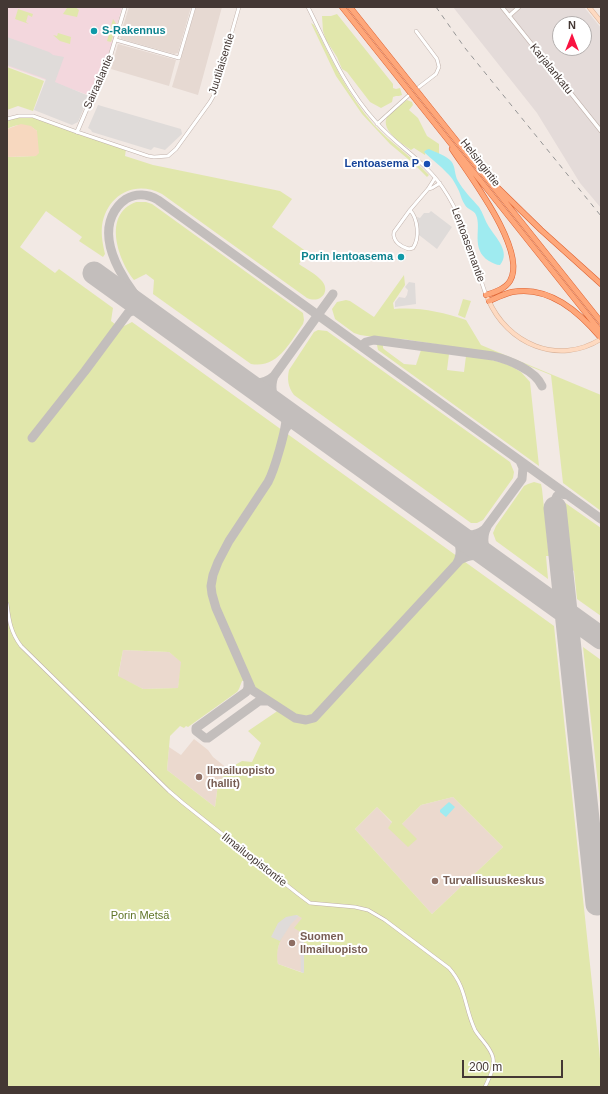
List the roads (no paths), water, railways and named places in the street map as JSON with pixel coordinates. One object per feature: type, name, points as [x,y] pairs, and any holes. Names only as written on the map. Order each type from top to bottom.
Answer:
[{"type":"highway","name":"Helsingintie","points":[[342,7],[597,330]]},
{"type":"highway","name":"Helsingintie","points":[[350,7],[601,322]]},
{"type":"highway","points":[[428,116],[483,195],[499,222],[510,246],[514,267],[511,278],[509,282],[501,289],[486,295]]},
{"type":"highway","points":[[477,166],[517,207],[601,284]]},
{"type":"highway","points":[[489,301],[512,292],[533,292],[543,294],[566,304],[597,330],[601,338]]},
{"type":"main road","points":[[589,7],[601,22]]},
{"type":"main road","name":"Lentoasemantie","points":[[486,295],[496,315],[514,334],[521,340],[536,347],[551,350],[565,350],[588,345],[601,338]]},
{"type":"street","name":"Sairaalantie","points":[[77,132],[94,92],[107,67],[125,7]]},
{"type":"street","points":[[116,40],[179,58],[194,7]]},
{"type":"street","name":"Juutilaisentie","points":[[77,132],[148,156],[162,157],[171,154],[183,140],[214,95],[239,7]]},
{"type":"street","name":"Lentoasemantie","points":[[308,7],[345,81],[362,107],[390,138],[423,164],[440,183],[456,210],[486,295]]},
{"type":"street","name":"Karjalankatu","points":[[502,7],[601,131]]},
{"type":"street","points":[[509,16],[519,7]]},
{"type":"street","points":[[416,31],[437,59],[440,67],[436,74],[419,87]]},
{"type":"street","points":[[377,124],[408,96]]},
{"type":"street","points":[[7,119],[20,116],[34,116],[77,132]]},
{"type":"street","points":[[410,210],[414,214],[417,238],[413,248],[409,249],[394,240],[393,236],[397,227],[410,210],[428,189],[435,178]]},
{"type":"street","points":[[428,189],[440,183]]},
{"type":"street","name":"Ilmailuopistontie","points":[[7,604],[13,635],[21,646],[183,803],[310,903],[354,906],[368,910],[385,920],[449,968],[456,976],[460,984],[475,1030],[492,1054],[494,1064],[486,1087]]},
{"type":"water","points":[[429,149],[447,157],[453,163],[458,181],[479,207],[488,225],[501,245],[504,255],[500,265],[489,261],[483,256],[478,245],[478,220],[476,215],[466,207],[451,177],[442,167],[424,152]]},
{"type":"water","points":[[449,802],[455,807],[446,817],[440,812],[440,810]]},
{"type":"railway","points":[[436,7],[465,48],[601,216]]},
{"type":"place","name":"S-Rakennus","points":[[94,31]]},
{"type":"place","name":"Lentoasema P","points":[[427,164]]},
{"type":"place","name":"Porin lentoasema","points":[[401,257]]},
{"type":"place","name":"Ilmailuopisto (hallit)","points":[[199,777]]},
{"type":"place","name":"Turvallisuuskeskus","points":[[435,881]]},
{"type":"place","name":"Suomen Ilmailuopisto","points":[[292,943]]},
{"type":"park label","name":"Porin Metsä","points":[[140,916]]}]
